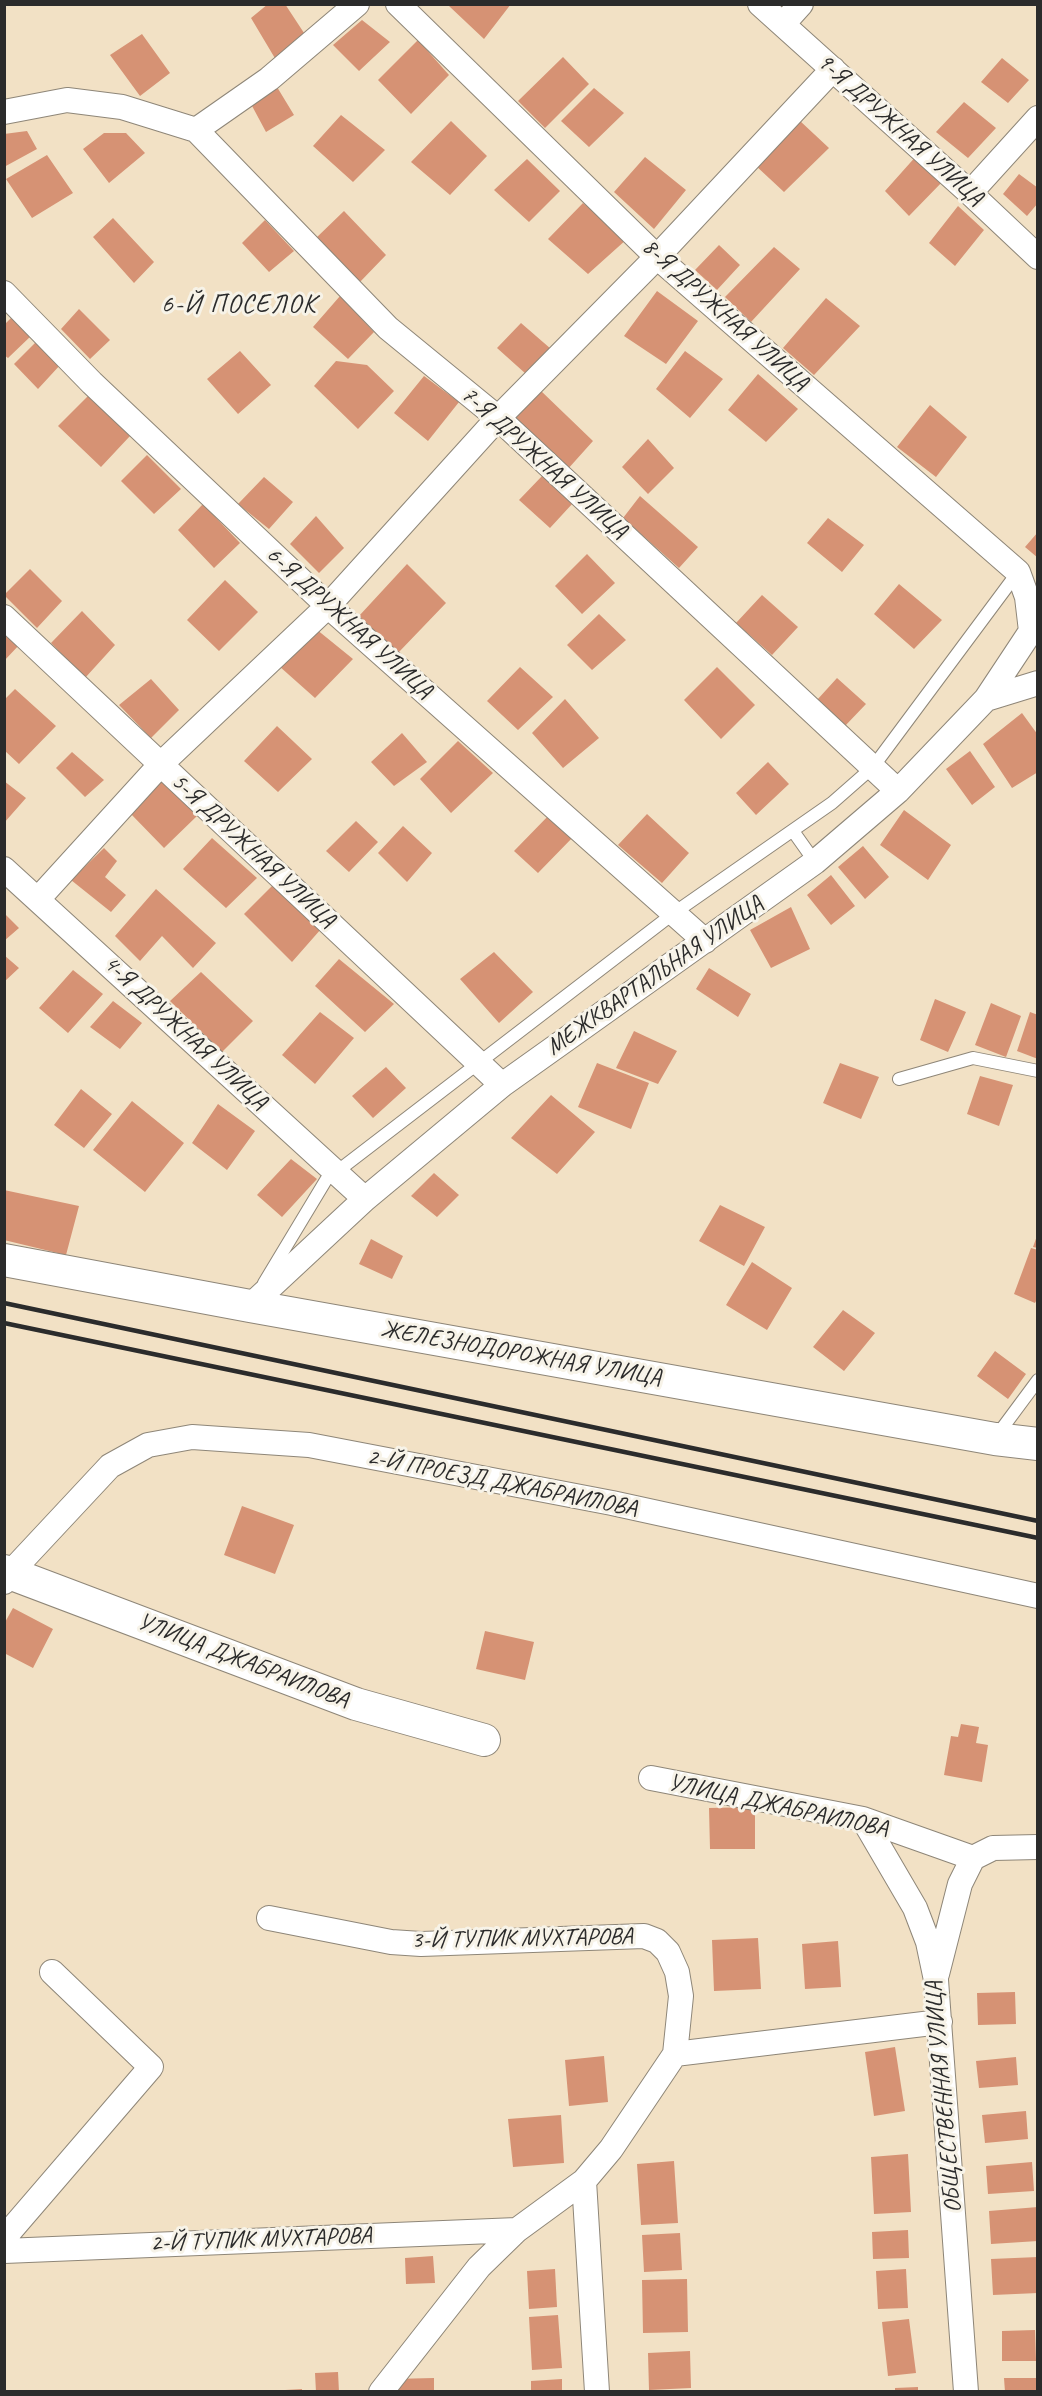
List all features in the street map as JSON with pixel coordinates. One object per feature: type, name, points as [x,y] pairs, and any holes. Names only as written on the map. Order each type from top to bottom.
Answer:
[{"type":"street","points":[[4,112],[68,100],[122,107],[196,130],[269,79],[357,4]]},
{"type":"street","name":"8-Я ДРУЖНАЯ УЛИЦА","points":[[398,4],[657,257],[1018,572]]},
{"type":"street","name":"9-Я ДРУЖНАЯ УЛИЦА","points":[[760,4],[1038,257]]},
{"type":"street","points":[[783,24],[801,4]]},
{"type":"street","points":[[39,898],[161,764],[328,606],[498,418],[657,257],[832,69]]},
{"type":"street","points":[[970,193],[1038,118]]},
{"type":"street","name":"7-Я ДРУЖНАЯ УЛИЦА","points":[[196,130],[388,328],[498,418],[898,791]]},
{"type":"street","name":"6-Я ДРУЖНАЯ УЛИЦА","points":[[4,292],[92,383],[328,606],[705,941]]},
{"type":"street","points":[[1018,572],[1034,628]]},
{"type":"street","name":"5-Я ДРУЖНАЯ УЛИЦА","points":[[4,617],[502,1085]]},
{"type":"street","name":"МЕЖКВАРТАЛЬНАЯ УЛИЦА","points":[[250,1306],[365,1199],[502,1085],[815,862],[898,791],[986,699],[1034,628]]},
{"type":"street","points":[[986,699],[1038,683]]},
{"type":"street","name":"4-Я ДРУЖНАЯ УЛИЦА","points":[[4,868],[365,1199]]},
{"type":"street","name":"ЖЕЛЕЗНОДОРОЖНАЯ УЛИЦА","points":[[4,1260],[995,1439],[1038,1444]]},
{"type":"street","name":"2-Й ПРОЕЗД ДЖАБРАИЛОВА","points":[[7,1575],[110,1466],[148,1445],[192,1437],[309,1445],[612,1503],[1038,1596]]},
{"type":"street","name":"УЛИЦА ДЖАБРАИЛОВА","points":[[7,1575],[356,1704],[484,1740]]},
{"type":"street","name":"УЛИЦА ДЖАБРАИЛОВА","points":[[651,1778],[863,1819],[973,1858]]},
{"type":"street","name":"ОБЩЕСТВЕННАЯ УЛИЦА","points":[[863,1819],[915,1908],[928,1942],[936,1980],[966,2391]]},
{"type":"street","points":[[936,1980],[960,1884],[973,1858],[993,1848],[1038,1847]]},
{"type":"street","name":"3-Й ТУПИК МУХТАРОВА","points":[[269,1918],[391,1942],[411,1943],[644,1936],[657,1941],[668,1952],[677,1972],[681,1996],[675,2054]]},
{"type":"street","points":[[4,2238],[152,2067],[52,1972]]},
{"type":"street","points":[[381,2391],[479,2267],[517,2230],[584,2181],[611,2149],[675,2054],[939,2022]]},
{"type":"street","points":[[584,2181],[597,2391]]},
{"type":"street","name":"2-Й ТУПИК МУХТАРОВА","points":[[4,2251],[517,2230]]},
{"type":"lane","points":[[250,1306],[326,1180],[674,913],[832,804],[873,767],[1018,572]]},
{"type":"lane","points":[[793,831],[815,862]]},
{"type":"lane","points":[[899,1079],[973,1058],[1038,1071]]},
{"type":"lane","points":[[995,1439],[1038,1380]]},
{"type":"building","points":[[268,4],[285,4],[306,36],[276,60],[251,18]]},
{"type":"building","points":[[451,4],[511,4],[484,39],[449,6]]},
{"type":"building","points":[[362,20],[390,42],[359,71],[333,45]]},
{"type":"building","points":[[142,34],[170,73],[140,96],[110,55]]},
{"type":"building","points":[[418,40],[449,75],[411,114],[378,80]]},
{"type":"building","points":[[563,57],[589,84],[545,128],[518,101]]},
{"type":"building","points":[[1002,58],[1029,80],[1008,103],[981,82]]},
{"type":"building","points":[[277,87],[294,115],[266,132],[251,104]]},
{"type":"building","points":[[594,88],[624,113],[589,147],[561,121]]},
{"type":"building","points":[[964,102],[996,128],[968,158],[936,132]]},
{"type":"building","points":[[341,115],[385,150],[353,182],[313,146]]},
{"type":"building","points":[[799,120],[829,148],[784,192],[755,165]]},
{"type":"building","points":[[451,121],[487,156],[450,195],[411,162]]},
{"type":"building","points":[[27,131],[37,149],[4,167],[4,134]]},
{"type":"building","points":[[104,133],[126,133],[145,153],[109,183],[83,149]]},
{"type":"building","points":[[918,154],[944,180],[909,216],[885,191]]},
{"type":"building","points":[[47,155],[73,193],[32,218],[6,179]]},
{"type":"building","points":[[645,157],[686,190],[654,229],[614,192]]},
{"type":"building","points":[[527,159],[560,191],[529,222],[494,190]]},
{"type":"building","points":[[1019,174],[1038,188],[1038,203],[1027,216],[1003,194]]},
{"type":"building","points":[[583,203],[627,239],[588,274],[548,239]]},
{"type":"building","points":[[958,206],[984,230],[955,266],[929,243]]},
{"type":"building","points":[[344,211],[386,255],[359,283],[315,239]]},
{"type":"building","points":[[113,218],[154,262],[134,283],[93,237]]},
{"type":"building","points":[[265,220],[294,251],[269,272],[242,243]]},
{"type":"building","points":[[719,245],[740,265],[717,290],[695,270]]},
{"type":"building","points":[[774,247],[800,269],[751,322],[725,297]]},
{"type":"building","points":[[657,291],[698,321],[666,364],[624,336]]},
{"type":"building","points":[[340,296],[374,332],[348,359],[313,327]]},
{"type":"building","points":[[826,298],[860,326],[814,375],[783,348]]},
{"type":"building","points":[[79,309],[110,340],[90,359],[61,329]]},
{"type":"building","points":[[13,316],[32,335],[8,358],[4,355],[4,325]]},
{"type":"building","points":[[521,323],[551,349],[526,374],[497,348]]},
{"type":"building","points":[[38,340],[61,364],[38,389],[14,364]]},
{"type":"building","points":[[240,351],[271,385],[238,414],[207,379]]},
{"type":"building","points":[[685,351],[723,379],[690,418],[656,389]]},
{"type":"building","points":[[336,361],[367,365],[394,391],[358,429],[314,386]]},
{"type":"building","points":[[758,374],[798,409],[766,442],[728,410]]},
{"type":"building","points":[[424,376],[459,402],[428,441],[394,413]]},
{"type":"building","points":[[540,390],[593,441],[567,470],[512,420]]},
{"type":"building","points":[[89,395],[130,436],[101,467],[58,426]]},
{"type":"building","points":[[930,405],[967,437],[936,477],[897,447]]},
{"type":"building","points":[[648,439],[674,468],[648,494],[622,467]]},
{"type":"building","points":[[147,455],[181,489],[154,514],[121,481]]},
{"type":"building","points":[[543,475],[573,503],[550,528],[519,500]]},
{"type":"building","points":[[264,477],[293,502],[269,529],[238,504]]},
{"type":"building","points":[[640,496],[698,547],[679,568],[623,518]]},
{"type":"building","points":[[203,504],[240,543],[214,568],[178,530]]},
{"type":"building","points":[[316,516],[344,548],[319,573],[290,544]]},
{"type":"building","points":[[828,518],[864,545],[842,572],[807,543]]},
{"type":"building","points":[[1038,532],[1038,558],[1025,547]]},
{"type":"building","points":[[587,554],[615,583],[582,614],[555,586]]},
{"type":"building","points":[[407,564],[446,603],[398,653],[359,616]]},
{"type":"building","points":[[30,569],[62,601],[37,628],[4,595]]},
{"type":"building","points":[[225,580],[258,612],[219,651],[187,620]]},
{"type":"building","points":[[899,584],[942,620],[914,649],[874,614]]},
{"type":"building","points":[[762,595],[798,627],[772,655],[736,623]]},
{"type":"building","points":[[82,611],[115,645],[85,678],[51,643]]},
{"type":"building","points":[[599,614],[626,640],[592,670],[567,645]]},
{"type":"building","points":[[316,629],[353,659],[315,698],[279,666]]},
{"type":"building","points":[[4,631],[20,644],[4,661]]},
{"type":"building","points":[[520,667],[553,697],[518,730],[487,701]]},
{"type":"building","points":[[717,667],[755,705],[721,739],[684,700]]},
{"type":"building","points":[[837,678],[866,704],[845,726],[817,700]]},
{"type":"building","points":[[151,679],[179,710],[151,738],[119,705]]},
{"type":"building","points":[[15,689],[56,726],[19,764],[4,750],[4,700]]},
{"type":"building","points":[[565,699],[599,738],[563,768],[532,733]]},
{"type":"building","points":[[1022,713],[1038,735],[1038,772],[1012,788],[983,744]]},
{"type":"building","points":[[277,726],[312,759],[278,792],[244,761]]},
{"type":"building","points":[[402,733],[427,762],[394,786],[371,762]]},
{"type":"building","points":[[458,741],[493,773],[451,813],[420,779]]},
{"type":"building","points":[[970,751],[995,787],[972,805],[946,769]]},
{"type":"building","points":[[72,752],[104,780],[85,797],[56,768]]},
{"type":"building","points":[[768,762],[789,784],[756,815],[736,793]]},
{"type":"building","points":[[163,779],[198,815],[164,848],[130,813]]},
{"type":"building","points":[[4,781],[26,798],[4,823]]},
{"type":"building","points":[[904,810],[951,845],[928,880],[880,845]]},
{"type":"building","points":[[551,813],[575,835],[538,873],[514,851]]},
{"type":"building","points":[[647,814],[689,853],[662,883],[618,845]]},
{"type":"building","points":[[356,821],[378,842],[349,872],[326,851]]},
{"type":"building","points":[[403,826],[432,853],[407,882],[378,853]]},
{"type":"building","points":[[212,838],[257,878],[226,908],[183,869]]},
{"type":"building","points":[[863,846],[889,877],[865,899],[838,867]]},
{"type":"building","points":[[104,848],[117,861],[105,877],[126,895],[111,912],[71,880]]},
{"type":"building","points":[[831,875],[855,906],[831,925],[807,895]]},
{"type":"building","points":[[274,884],[321,929],[292,962],[244,914]]},
{"type":"building","points":[[156,889],[216,943],[193,968],[162,936],[140,961],[115,936]]},
{"type":"building","points":[[791,907],[810,949],[771,968],[750,930]]},
{"type":"building","points":[[4,913],[19,928],[4,941]]},
{"type":"building","points":[[494,952],[533,992],[499,1023],[460,979]]},
{"type":"building","points":[[4,955],[19,968],[4,982]]},
{"type":"building","points":[[339,959],[394,1004],[365,1032],[315,986]]},
{"type":"building","points":[[709,968],[751,994],[738,1017],[696,989]]},
{"type":"building","points":[[73,970],[103,994],[68,1033],[39,1008]]},
{"type":"building","points":[[201,972],[253,1021],[222,1052],[170,1001]]},
{"type":"building","points":[[935,999],[966,1012],[948,1052],[920,1040]]},
{"type":"building","points":[[113,1001],[142,1023],[120,1049],[90,1027]]},
{"type":"building","points":[[991,1003],[1021,1016],[1006,1057],[975,1045]]},
{"type":"building","points":[[320,1012],[354,1038],[315,1084],[282,1055]]},
{"type":"building","points":[[1030,1012],[1038,1015],[1038,1059],[1017,1051]]},
{"type":"building","points":[[634,1031],[677,1051],[658,1084],[616,1068]]},
{"type":"building","points":[[597,1063],[649,1083],[631,1129],[578,1107]]},
{"type":"building","points":[[840,1063],[879,1077],[861,1119],[823,1103]]},
{"type":"building","points":[[386,1067],[406,1088],[373,1118],[352,1096]]},
{"type":"building","points":[[980,1076],[1013,1085],[999,1126],[967,1114]]},
{"type":"building","points":[[81,1089],[112,1114],[84,1148],[54,1125]]},
{"type":"building","points":[[551,1095],[595,1132],[557,1174],[511,1138]]},
{"type":"building","points":[[132,1101],[184,1143],[145,1192],[93,1150]]},
{"type":"building","points":[[218,1104],[255,1131],[227,1170],[192,1143]]},
{"type":"building","points":[[291,1159],[317,1179],[282,1217],[257,1195]]},
{"type":"building","points":[[434,1173],[459,1195],[437,1217],[411,1196]]},
{"type":"building","points":[[4,1190],[79,1206],[66,1255],[4,1240]]},
{"type":"building","points":[[720,1205],[765,1227],[744,1266],[699,1241]]},
{"type":"building","points":[[1038,1233],[1038,1248],[1033,1247]]},
{"type":"building","points":[[371,1239],[403,1256],[392,1279],[359,1264]]},
{"type":"building","points":[[1031,1248],[1038,1250],[1038,1297],[1035,1303],[1014,1294]]},
{"type":"building","points":[[752,1262],[792,1288],[767,1330],[726,1305]]},
{"type":"building","points":[[843,1310],[875,1333],[844,1371],[813,1347]]},
{"type":"building","points":[[995,1351],[1026,1374],[1008,1399],[977,1376]]},
{"type":"building","points":[[242,1506],[294,1525],[275,1574],[224,1555]]},
{"type":"building","points":[[13,1608],[53,1629],[33,1668],[4,1653],[4,1624]]},
{"type":"building","points":[[485,1631],[534,1642],[525,1680],[476,1669]]},
{"type":"building","points":[[961,1724],[979,1727],[976,1743],[988,1745],[982,1782],[944,1775],[951,1736],[958,1737]]},
{"type":"building","points":[[755,1807],[755,1849],[710,1849],[709,1808]]},
{"type":"building","points":[[758,1938],[761,1989],[714,1991],[712,1940]]},
{"type":"building","points":[[838,1941],[841,1987],[805,1989],[802,1944]]},
{"type":"building","points":[[1015,1992],[1016,2024],[978,2025],[977,1993]]},
{"type":"building","points":[[895,2047],[905,2111],[874,2116],[865,2052]]},
{"type":"building","points":[[604,2056],[608,2102],[569,2106],[565,2060]]},
{"type":"building","points":[[1016,2057],[1018,2085],[979,2088],[976,2061]]},
{"type":"building","points":[[1026,2111],[1028,2139],[985,2143],[982,2115]]},
{"type":"building","points":[[561,2115],[564,2163],[513,2167],[508,2119]]},
{"type":"building","points":[[908,2154],[911,2212],[874,2214],[871,2157]]},
{"type":"building","points":[[674,2161],[678,2223],[641,2225],[637,2164]]},
{"type":"building","points":[[1032,2162],[1034,2191],[988,2194],[986,2166]]},
{"type":"building","points":[[1038,2207],[1038,2241],[991,2244],[989,2211]]},
{"type":"building","points":[[908,2230],[909,2258],[873,2259],[872,2232]]},
{"type":"building","points":[[680,2233],[682,2270],[644,2272],[642,2235]]},
{"type":"building","points":[[433,2256],[435,2283],[406,2284],[405,2258]]},
{"type":"building","points":[[1038,2257],[1038,2293],[993,2295],[991,2259]]},
{"type":"building","points":[[555,2269],[557,2307],[529,2309],[527,2271]]},
{"type":"building","points":[[906,2269],[908,2308],[878,2309],[876,2271]]},
{"type":"building","points":[[687,2279],[688,2332],[643,2333],[642,2280]]},
{"type":"building","points":[[558,2315],[562,2368],[532,2370],[529,2317]]},
{"type":"building","points":[[909,2319],[916,2373],[888,2376],[882,2322]]},
{"type":"building","points":[[1035,2330],[1036,2361],[1002,2361],[1002,2331]]},
{"type":"building","points":[[690,2351],[691,2388],[649,2390],[648,2353]]},
{"type":"building","points":[[338,2372],[339,2392],[316,2392],[315,2373]]},
{"type":"building","points":[[434,2378],[434,2392],[392,2392],[392,2379]]},
{"type":"building","points":[[1004,2378],[1038,2378],[1038,2392],[1005,2392]]},
{"type":"building","points":[[562,2379],[562,2392],[531,2392],[531,2381]]},
{"type":"building","points":[[918,2387],[918,2392],[895,2392],[895,2388]]},
{"type":"building","points":[[302,2389],[302,2392],[285,2392],[285,2390]]},
{"type":"railway","points":[[4,1303],[1038,1521]]},
{"type":"railway","points":[[4,1323],[1038,1538]]},
{"type":"district","name":"6-Й ПОСЕЛОК","points":[[239,305]]}]
